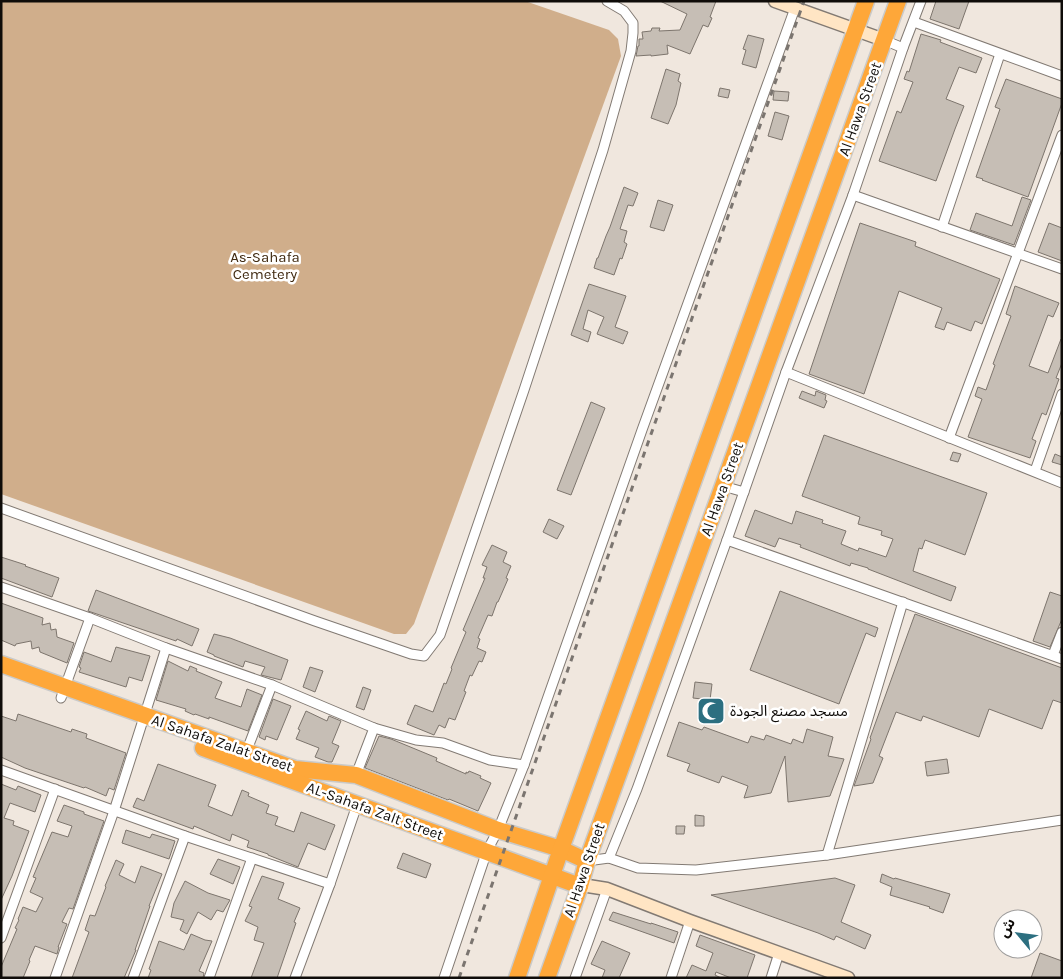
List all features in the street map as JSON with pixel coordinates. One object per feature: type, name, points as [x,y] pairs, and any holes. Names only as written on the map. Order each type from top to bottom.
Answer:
[{"type":"highway","name":"Al Hawa Street","points":[[517,978],[866,1]]},
{"type":"highway","name":"Al Hawa Street","points":[[547,978],[587,861],[898,1]]},
{"type":"highway","name":"Al Sahafa Zalat Street","points":[[1,664],[63,693],[244,757],[295,770],[356,775],[498,830],[562,850],[587,861]]},
{"type":"highway","points":[[1,676],[63,693]]},
{"type":"highway","name":"AL-Sahafa Zalt Street","points":[[244,757],[357,805],[580,886]]},
{"type":"street","points":[[1,508],[315,621],[411,654],[424,656],[440,634],[444,625],[603,150],[631,51],[633,24],[624,11],[607,1]]},
{"type":"street","points":[[775,1],[903,48]]},
{"type":"street","points":[[609,858],[637,789],[786,372],[853,195],[921,1]]},
{"type":"street","points":[[444,978],[487,851],[498,830],[524,765],[795,8]]},
{"type":"street","points":[[914,22],[1062,76]]},
{"type":"street","points":[[942,227],[1000,54]]},
{"type":"street","points":[[949,438],[1062,135]]},
{"type":"street","points":[[853,195],[1062,270]]},
{"type":"street","points":[[786,372],[1062,483]]},
{"type":"street","points":[[1035,471],[1062,394]]},
{"type":"street","points":[[724,486],[744,492]]},
{"type":"street","points":[[727,540],[1057,657],[1062,632]]},
{"type":"street","points":[[1,586],[166,648],[272,685],[374,728],[416,740],[444,743],[490,760],[524,765]]},
{"type":"street","points":[[827,855],[903,602]]},
{"type":"street","points":[[63,693],[90,618]]},
{"type":"street","points":[[55,978],[114,811],[166,648]]},
{"type":"street","points":[[244,757],[272,685]]},
{"type":"street","points":[[356,775],[374,728]]},
{"type":"street","points":[[1,770],[185,836],[330,884]]},
{"type":"street","points":[[1,938],[55,789]]},
{"type":"street","points":[[295,978],[357,805]]},
{"type":"street","points":[[587,861],[609,858],[638,868],[696,870],[827,855],[1062,820]]},
{"type":"street","points":[[133,978],[185,836]]},
{"type":"street","points":[[212,977],[252,858]]},
{"type":"street","points":[[580,886],[607,889],[690,922],[848,978]]},
{"type":"street","points":[[575,978],[607,889]]},
{"type":"street","points":[[671,978],[690,922]]},
{"type":"street","points":[[771,978],[780,953]]},
{"type":"green space","name":"As-Sahafa Cemetery","points":[[1,1],[525,1],[609,30],[618,39],[621,56],[414,624],[406,634],[394,634],[1,494]]},
{"type":"building","points":[[660,1],[716,1],[708,27],[703,25],[690,54],[667,45],[668,54],[636,56],[639,39],[643,39],[642,32],[651,31],[652,28],[660,28],[659,31],[680,30],[687,14]]},
{"type":"building","points":[[936,1],[969,1],[959,29],[930,19]]},
{"type":"building","points":[[921,34],[941,40],[940,42],[982,58],[976,73],[959,67],[946,99],[964,106],[936,181],[879,161],[897,111],[901,113],[913,82],[904,79],[907,71],[909,72]]},
{"type":"building","points":[[748,35],[764,39],[756,68],[742,64],[746,50],[743,49]]},
{"type":"building","points":[[666,69],[680,74],[678,81],[681,83],[676,105],[668,124],[651,118]]},
{"type":"building","points":[[1006,79],[1062,99],[1028,197],[976,177],[1000,109],[995,107]]},
{"type":"building","points":[[720,88],[730,90],[728,98],[718,96]]},
{"type":"building","points":[[774,91],[789,92],[788,101],[773,100]]},
{"type":"building","points":[[775,112],[789,116],[782,140],[768,136]]},
{"type":"building","points":[[624,187],[638,193],[633,206],[628,205],[620,229],[627,231],[624,242],[627,244],[614,275],[594,268]]},
{"type":"building","points":[[1022,197],[1031,200],[1014,245],[970,230],[976,213],[1012,226]]},
{"type":"building","points":[[658,200],[673,205],[664,231],[650,227]]},
{"type":"building","points":[[860,223],[916,242],[915,246],[1000,279],[982,324],[975,321],[971,331],[947,322],[944,330],[935,327],[942,308],[899,291],[864,394],[809,374]]},
{"type":"building","points":[[1049,223],[1062,228],[1062,261],[1038,252]]},
{"type":"building","points":[[589,284],[626,296],[615,327],[628,332],[623,344],[597,334],[604,317],[588,310],[583,329],[591,332],[588,342],[571,335]]},
{"type":"building","points":[[1015,286],[1059,303],[1053,317],[1048,315],[1029,366],[1048,373],[1062,339],[1062,363],[1056,378],[1059,379],[1046,415],[1042,413],[1032,439],[1036,441],[1030,458],[968,437],[982,399],[975,396],[978,387],[986,390],[995,365],[993,364],[1011,316],[1006,314]]},
{"type":"building","points":[[802,391],[815,396],[816,391],[826,395],[825,400],[827,401],[824,408],[799,398]]},
{"type":"building","points":[[591,402],[605,408],[571,495],[557,490]]},
{"type":"building","points":[[824,435],[987,493],[965,555],[925,540],[922,549],[919,548],[913,571],[956,587],[951,601],[868,568],[851,563],[850,566],[800,547],[801,545],[779,538],[775,547],[745,536],[755,510],[792,524],[796,511],[823,520],[822,523],[846,531],[841,544],[858,551],[859,548],[886,557],[893,539],[881,535],[882,531],[858,524],[860,517],[802,496]]},
{"type":"building","points":[[953,452],[961,454],[958,462],[950,460]]},
{"type":"building","points":[[1055,454],[1062,457],[1062,465],[1052,462]]},
{"type":"building","points":[[549,519],[564,526],[557,539],[543,532]]},
{"type":"building","points":[[492,545],[507,552],[503,562],[511,566],[506,578],[508,579],[492,616],[488,615],[478,638],[480,639],[477,648],[486,652],[482,662],[479,661],[472,676],[470,675],[464,691],[466,692],[455,720],[449,718],[445,728],[439,725],[434,735],[407,724],[415,705],[433,712],[466,632],[463,630],[485,578],[483,578],[487,567],[482,565]]},
{"type":"building","points":[[1,557],[59,578],[52,597],[1,578]]},
{"type":"building","points":[[96,590],[199,629],[192,646],[177,639],[176,641],[88,611]]},
{"type":"building","points":[[780,591],[878,628],[875,637],[866,633],[839,704],[750,670]]},
{"type":"building","points":[[1050,592],[1062,596],[1062,619],[1050,647],[1033,641]]},
{"type":"building","points":[[1,603],[43,618],[42,625],[50,623],[51,630],[56,629],[57,637],[74,643],[67,663],[40,652],[39,647],[32,649],[31,641],[16,644],[15,646],[1,640]]},
{"type":"building","points":[[915,614],[1062,668],[1062,703],[1053,700],[1042,729],[989,709],[979,737],[923,716],[921,721],[896,712],[879,756],[883,758],[873,783],[854,786],[870,738]]},
{"type":"building","points":[[214,634],[230,638],[288,660],[281,680],[261,675],[265,667],[245,661],[243,667],[207,652]]},
{"type":"building","points":[[116,647],[150,656],[142,681],[129,677],[126,687],[79,672],[84,652],[111,662]]},
{"type":"building","points":[[168,661],[188,671],[190,666],[197,669],[196,671],[222,682],[215,698],[241,707],[247,689],[262,695],[248,731],[209,717],[209,719],[194,715],[185,711],[186,709],[156,700]]},
{"type":"building","points":[[310,667],[323,671],[315,692],[303,687]]},
{"type":"building","points":[[695,682],[712,684],[710,700],[693,698]]},
{"type":"building","points":[[363,687],[371,690],[364,710],[356,707]]},
{"type":"building","points":[[273,699],[291,706],[277,740],[266,736],[265,740],[259,737]]},
{"type":"building","points":[[306,711],[327,721],[329,716],[341,721],[332,743],[339,746],[332,762],[315,757],[319,748],[296,739]]},
{"type":"building","points":[[18,714],[71,732],[72,729],[87,734],[86,738],[126,753],[114,790],[109,788],[106,796],[85,787],[25,768],[1,757],[1,716],[16,721]]},
{"type":"building","points":[[679,722],[702,730],[704,727],[748,743],[751,736],[764,740],[766,735],[791,744],[793,739],[803,743],[807,729],[833,737],[828,756],[844,759],[830,796],[788,802],[785,756],[771,793],[744,798],[748,786],[722,776],[719,783],[687,771],[690,764],[667,756]]},
{"type":"building","points":[[379,736],[437,758],[436,761],[466,774],[469,771],[481,776],[480,778],[491,783],[478,811],[365,768]]},
{"type":"building","points":[[947,759],[949,773],[927,776],[925,762]]},
{"type":"building","points":[[158,764],[216,785],[208,806],[232,816],[242,790],[249,793],[248,796],[269,805],[266,813],[278,817],[275,825],[294,832],[301,812],[335,825],[325,850],[308,843],[298,867],[247,847],[249,841],[232,834],[230,841],[194,826],[193,829],[133,807],[137,798],[144,801]]},
{"type":"building","points":[[1,784],[16,790],[18,786],[41,795],[35,812],[10,803],[4,818],[14,821],[13,825],[29,831],[1,900]]},
{"type":"building","points":[[64,805],[104,821],[73,909],[69,908],[62,922],[67,924],[57,954],[35,946],[23,978],[1,978],[1,967],[17,929],[15,928],[23,907],[36,912],[43,898],[30,892],[36,878],[33,877],[52,832],[68,837],[72,826],[57,821]]},
{"type":"building","points":[[695,815],[704,816],[704,826],[695,826]]},
{"type":"building","points":[[676,826],[685,826],[684,834],[676,834]]},
{"type":"building","points":[[126,830],[150,838],[152,834],[175,841],[169,859],[122,843]]},
{"type":"building","points":[[403,853],[431,864],[426,878],[397,868]]},
{"type":"building","points":[[218,859],[240,867],[233,884],[210,874]]},
{"type":"building","points":[[116,860],[124,864],[119,875],[135,883],[141,866],[162,874],[149,906],[136,950],[124,978],[72,978],[89,932],[85,930],[90,915],[95,916]]},
{"type":"building","points":[[882,874],[950,894],[943,913],[930,907],[890,895],[892,887],[880,882]]},
{"type":"building","points":[[262,876],[284,883],[278,899],[300,908],[277,978],[251,978],[264,943],[254,940],[258,927],[245,921],[252,907],[249,906]]},
{"type":"building","points":[[835,878],[855,885],[841,922],[871,935],[865,949],[836,936],[834,940],[711,895]]},
{"type":"building","points":[[185,881],[208,893],[230,900],[223,912],[217,910],[211,920],[198,912],[187,934],[180,930],[184,920],[171,917],[174,903]]},
{"type":"building","points":[[613,912],[678,932],[674,943],[609,920]]},
{"type":"building","points":[[191,934],[212,941],[199,971],[204,973],[203,978],[148,978],[151,970],[149,969],[159,941],[184,950]]},
{"type":"building","points":[[700,935],[755,955],[747,978],[731,978],[716,972],[715,975],[721,978],[686,978],[692,965],[706,971],[713,953],[696,946]]},
{"type":"building","points":[[602,941],[630,953],[619,978],[602,978],[605,970],[591,964]]},
{"type":"building","points":[[1043,954],[1062,961],[1062,978],[1031,978],[1038,959],[1043,959]]},
{"type":"railway","points":[[459,978],[804,1]]},
{"type":"place","name":"مسجد مصنع الجودة","points":[[711,711]]}]
